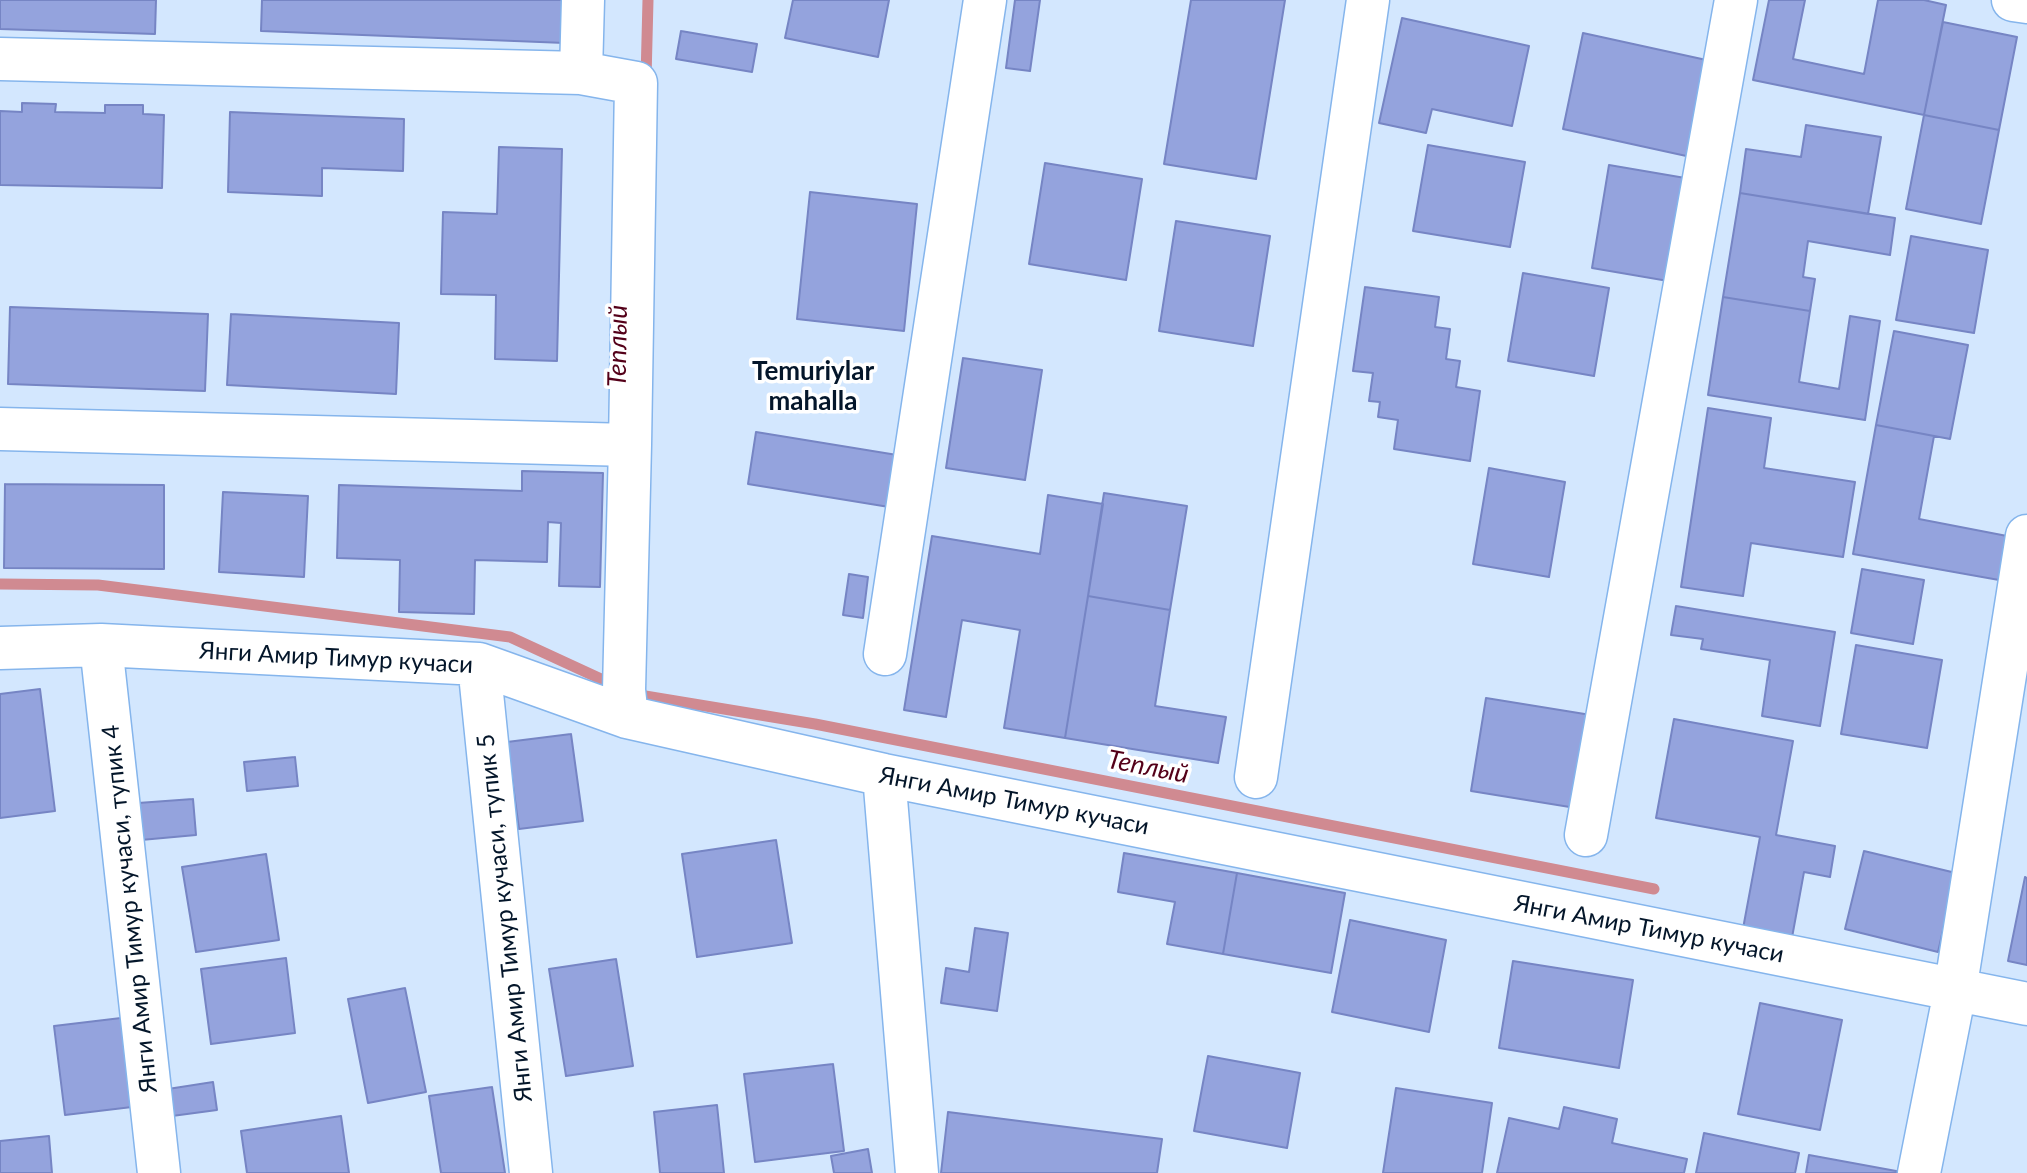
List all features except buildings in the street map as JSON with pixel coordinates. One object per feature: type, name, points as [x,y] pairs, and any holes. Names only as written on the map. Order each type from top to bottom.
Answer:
[{"type":"street","points":[[581,73],[583,0]]},
{"type":"street","points":[[885,654],[985,0]]},
{"type":"street","points":[[1256,777],[1368,0]]},
{"type":"street","points":[[1586,835],[1736,0]]},
{"type":"street","points":[[2013,0],[2027,2]]},
{"type":"street","points":[[0,59],[581,73],[636,83],[624,690],[627,717]]},
{"type":"street","points":[[0,429],[630,445]]},
{"type":"street","points":[[1919,1173],[1955,991],[2027,536]]},
{"type":"street","name":"Янги Амир Тимур кучаси","points":[[0,648],[101,645],[479,664],[627,717],[884,775],[2027,1004]]},
{"type":"street","name":"Янги Амир Тимур кучаси, тупик 4","points":[[101,645],[159,1173]]},
{"type":"street","name":"Янги Амир Тимур кучаси, тупик 5","points":[[479,664],[531,1173]]},
{"type":"street","points":[[884,775],[917,1173]]},
{"type":"waterway","name":"Теплый","points":[[646,79],[648,0]]},
{"type":"waterway","name":"Теплый","points":[[0,584],[98,585],[510,637],[614,685]]},
{"type":"waterway","name":"Теплый","points":[[633,694],[815,724],[1654,889]]},
{"type":"district","name":"Temuriylar mahalla","points":[[813,387]]}]
